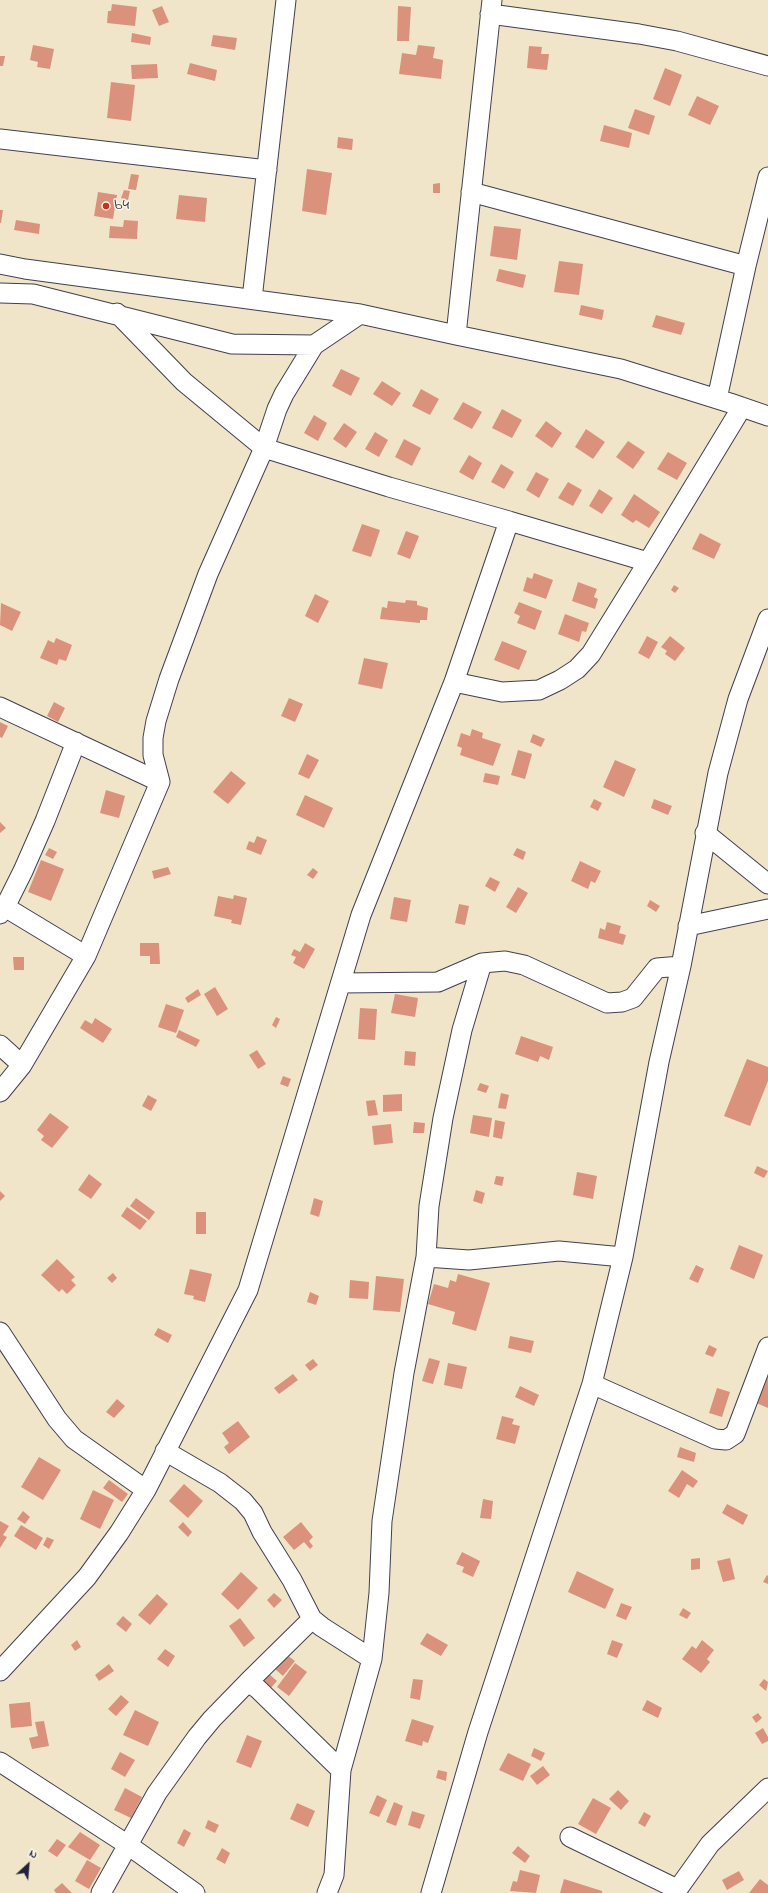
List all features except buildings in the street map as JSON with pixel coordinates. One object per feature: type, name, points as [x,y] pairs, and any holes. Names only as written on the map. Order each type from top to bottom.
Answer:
[{"type":"street","points":[[252,299],[286,0]]},
{"type":"street","points":[[456,336],[491,7],[677,41],[768,66]]},
{"type":"street","points":[[0,139],[267,170]]},
{"type":"street","points":[[717,399],[746,266],[768,177]]},
{"type":"street","points":[[471,192],[746,266]]},
{"type":"street","points":[[0,264],[25,269],[360,314],[456,336],[621,369],[768,416]]},
{"type":"street","points":[[0,293],[33,294],[117,313],[232,344],[314,345]]},
{"type":"street","points":[[117,313],[184,382],[264,448],[389,487],[648,562]]},
{"type":"street","points":[[0,1092],[22,1065],[86,956],[160,782],[154,755],[154,738],[156,721],[169,679],[208,574],[264,448],[277,409],[284,394],[314,345],[360,314]]},
{"type":"street","points":[[454,682],[502,692],[539,690],[560,680],[577,669],[591,654],[742,407]]},
{"type":"street","points":[[0,1671],[87,1577],[119,1533],[146,1490],[248,1290],[361,915],[454,682],[509,521]]},
{"type":"street","points":[[431,1893],[478,1732],[592,1384],[623,1257],[659,1062],[681,966],[705,833],[718,773],[736,706],[768,620]]},
{"type":"street","points":[[0,707],[160,782]]},
{"type":"street","points":[[76,742],[45,821],[3,910],[86,956]]},
{"type":"street","points":[[705,833],[768,884]]},
{"type":"street","points":[[688,926],[768,909]]},
{"type":"street","points":[[341,983],[438,982],[482,963],[505,961],[524,966],[607,1003],[622,1002],[633,998],[657,968],[681,966]]},
{"type":"street","points":[[327,1893],[334,1875],[341,1770],[372,1659],[379,1593],[382,1521],[404,1374],[426,1257],[429,1206],[443,1118],[462,1030],[482,963]]},
{"type":"street","points":[[0,1045],[22,1065]]},
{"type":"street","points":[[426,1257],[469,1260],[559,1251],[623,1257]]},
{"type":"street","points":[[0,1332],[57,1419],[74,1439],[146,1490]]},
{"type":"street","points":[[592,1384],[715,1439],[726,1440],[735,1434],[768,1347]]},
{"type":"street","points":[[165,1451],[220,1483],[243,1501],[253,1513],[262,1532],[292,1580],[312,1618],[322,1627],[372,1659]]},
{"type":"street","points":[[101,1893],[142,1817],[157,1793],[197,1737],[212,1719],[312,1618]]},
{"type":"street","points":[[248,1682],[341,1770]]},
{"type":"street","points":[[0,1762],[128,1845],[195,1893]]},
{"type":"street","points":[[570,1837],[676,1891],[710,1844],[768,1788]]},
{"type":"place","name":"b4","points":[[106,206]]}]
